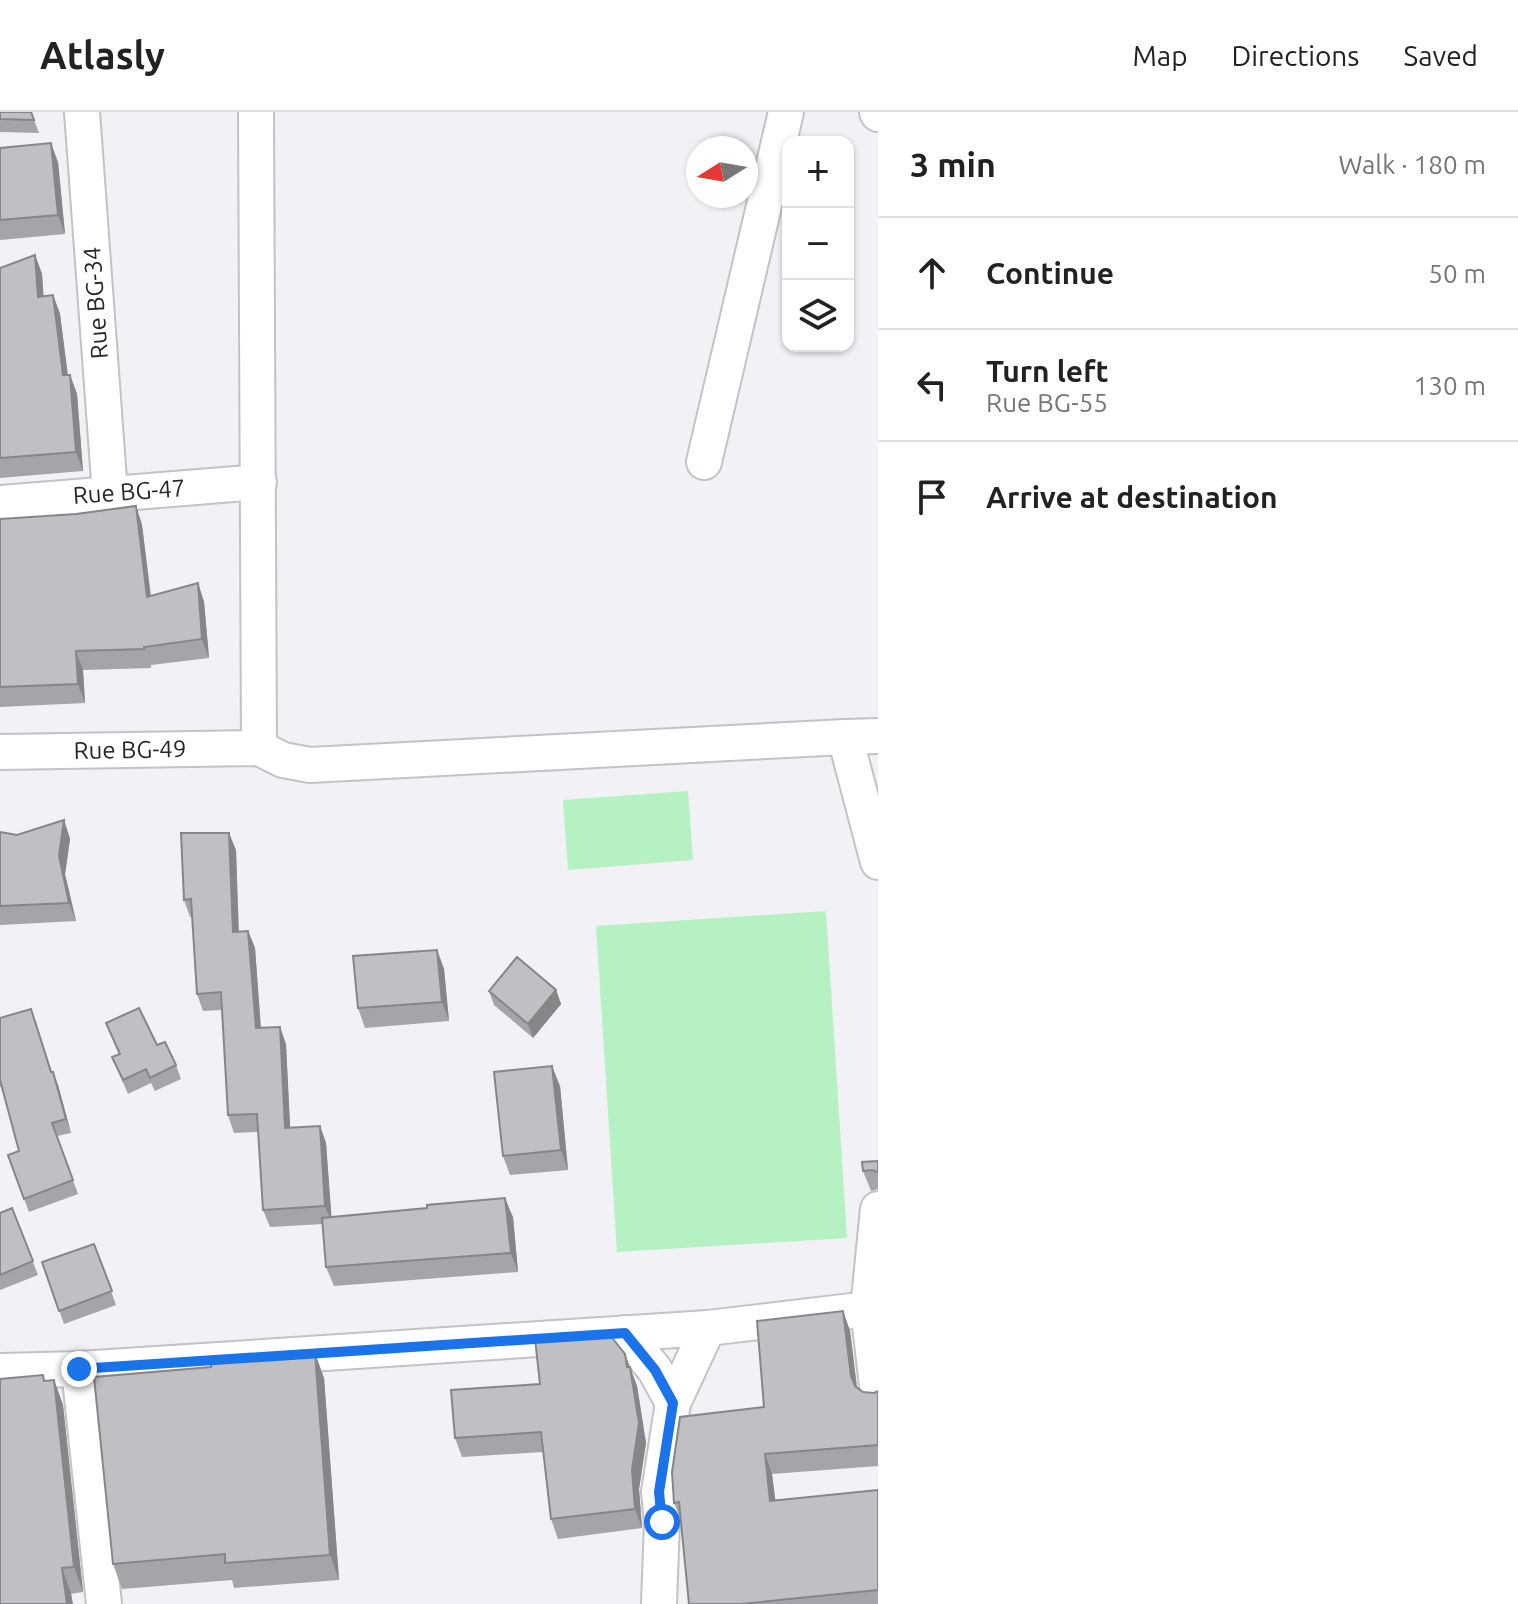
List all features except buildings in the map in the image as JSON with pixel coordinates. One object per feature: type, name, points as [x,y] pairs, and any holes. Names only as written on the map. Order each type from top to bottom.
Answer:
[{"type":"street","name":"Rue BG-34","points":[[82,112],[110,494]]},
{"type":"street","points":[[256,112],[259,748],[283,760],[310,765],[862,737],[878,862]]},
{"type":"street","points":[[704,462],[786,112]]},
{"type":"street","name":"Rue BG-47","points":[[0,503],[259,482]]},
{"type":"street","name":"Rue BG-49","points":[[0,752],[259,748]]},
{"type":"street","points":[[878,1209],[868,1309],[878,1394]]},
{"type":"street","points":[[0,1371],[79,1369],[708,1328],[868,1309]]},
{"type":"street","points":[[659,1604],[662,1522],[659,1492],[673,1403],[708,1328]]},
{"type":"street","points":[[625,1333],[655,1370],[673,1403]]},
{"type":"street","points":[[79,1369],[104,1604]]},
{"type":"green space","points":[[688,791],[693,860],[568,870],[563,800]]},
{"type":"green space","points":[[826,911],[847,1238],[617,1252],[596,926]]},
{"type":"route","points":[[79,1369],[625,1333],[655,1370],[673,1403],[659,1492],[662,1522]]}]
